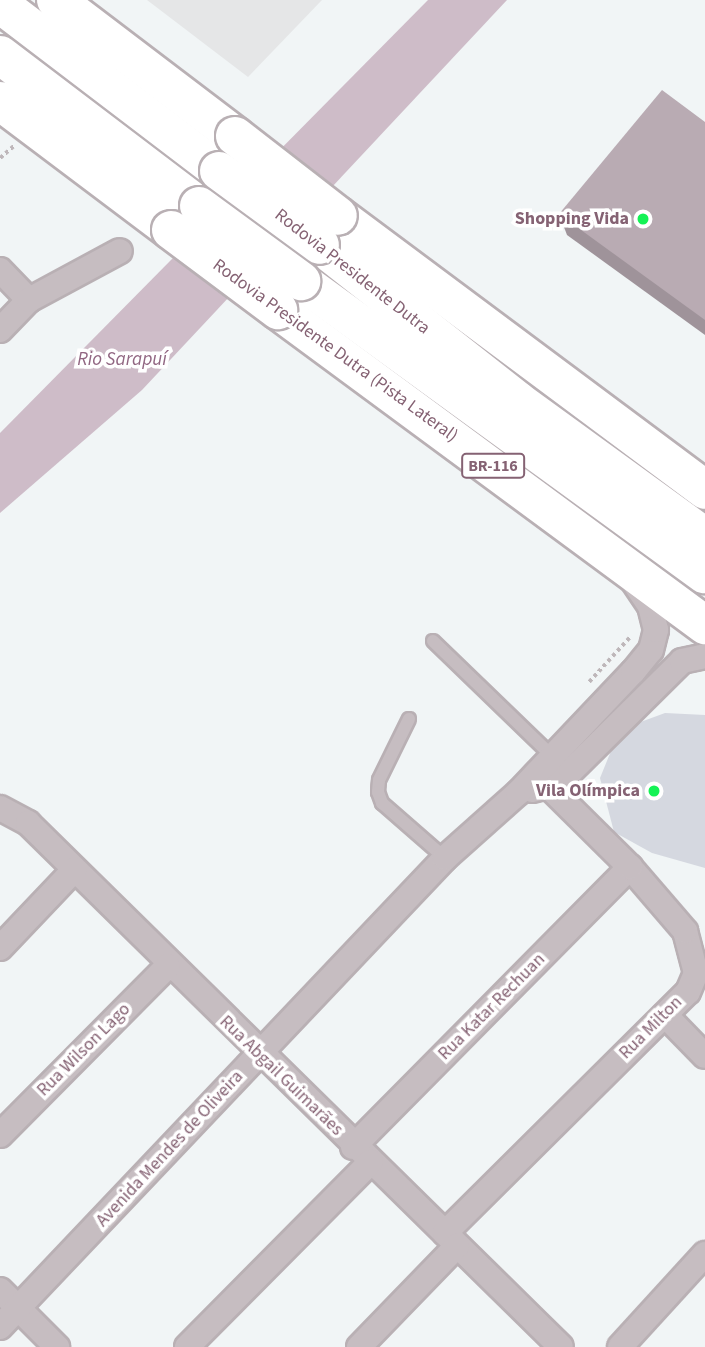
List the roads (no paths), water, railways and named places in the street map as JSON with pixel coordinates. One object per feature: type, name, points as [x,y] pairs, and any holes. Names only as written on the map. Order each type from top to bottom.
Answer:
[{"type":"highway","points":[[57,0],[235,136],[329,230],[705,490]]},
{"type":"highway","name":"Rodovia Presidente Dutra","points":[[0,4],[219,171],[329,230],[518,401],[705,537]]},
{"type":"highway","name":"Rodovia Presidente Dutra","points":[[0,55],[185,218],[302,281],[705,574]]},
{"type":"highway","name":"Rodovia Presidente Dutra (Pista Lateral)","points":[[0,101],[185,218],[278,310],[705,625]]},
{"type":"street","points":[[0,330],[29,300],[120,251]]},
{"type":"street","points":[[0,270],[29,300]]},
{"type":"street","points":[[545,772],[633,672],[655,638],[650,606],[619,559]]},
{"type":"street","name":"Avenida Mendes de Oliveira","points":[[0,1328],[445,859],[545,772],[571,771],[677,666],[695,656],[705,656]]},
{"type":"street","name":"Rua Milton","points":[[359,1347],[451,1240],[688,992],[696,973],[691,944],[630,867],[545,772]]},
{"type":"street","name":"Rua Abgail Guimarães","points":[[0,808],[28,823],[168,966],[451,1240],[547,1343]]},
{"type":"street","name":"Rua Katar Rechuan","points":[[187,1347],[362,1154],[630,867]]},
{"type":"street","points":[[0,948],[74,870]]},
{"type":"street","name":"Rua Wilson Lago","points":[[0,1135],[168,966]]},
{"type":"street","points":[[665,1015],[705,1056]]},
{"type":"street","points":[[620,1347],[705,1254]]},
{"type":"street","points":[[0,1290],[58,1347]]},
{"type":"lane","points":[[433,641],[545,772]]},
{"type":"lane","points":[[409,719],[379,780],[378,792],[382,803],[445,859]]},
{"type":"water","name":"Rio Sarapuí","points":[[428,0],[507,0],[142,390],[0,513],[0,433]]},
{"type":"place","name":"Shopping Vida","points":[[643,219]]},
{"type":"place","name":"Vila Olímpica","points":[[654,791]]}]
